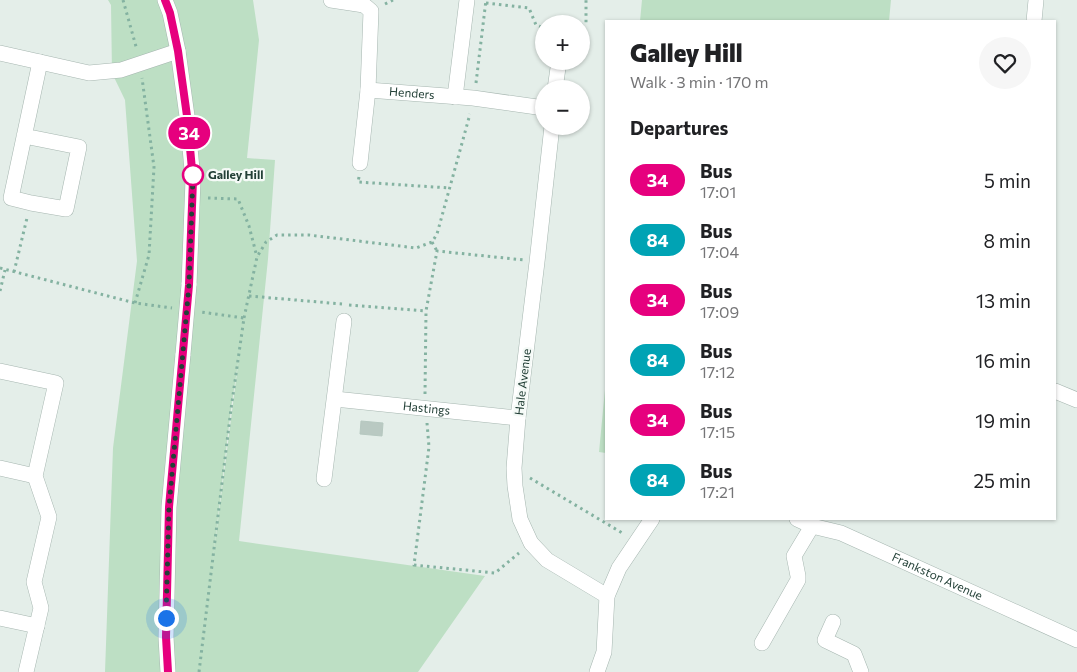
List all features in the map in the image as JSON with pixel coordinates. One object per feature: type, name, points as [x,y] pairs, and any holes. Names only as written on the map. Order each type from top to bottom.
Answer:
[{"type":"street","points":[[165,0],[170,13],[178,51],[193,180],[189,285],[169,507],[166,637],[168,672]]},
{"type":"street","points":[[331,0],[364,4],[371,11],[368,90],[360,163]]},
{"type":"street","points":[[467,0],[455,97],[535,107]]},
{"type":"street","points":[[1034,20],[1036,0]]},
{"type":"street","points":[[0,53],[88,73],[122,70],[178,51]]},
{"type":"street","points":[[24,136],[79,147],[66,209],[11,198],[24,136],[40,62]]},
{"type":"street","name":"Henders","points":[[368,90],[455,97]]},
{"type":"street","name":"Hale Avenue","points":[[551,135],[518,418],[514,468],[515,486],[520,519],[532,543],[547,560],[606,596]]},
{"type":"street","points":[[324,479],[344,321]]},
{"type":"street","points":[[0,370],[56,383],[35,476],[49,517],[34,582],[41,608],[26,672]]},
{"type":"street","points":[[1056,391],[1077,400]]},
{"type":"street","name":"Hastings","points":[[335,400],[518,418]]},
{"type":"street","points":[[0,468],[35,476]]},
{"type":"street","points":[[597,672],[604,652],[606,596],[619,568],[651,520]]},
{"type":"street","name":"Frankston Avenue","points":[[799,520],[812,526],[841,533],[1077,640]]},
{"type":"street","points":[[762,643],[798,580],[794,556],[812,526]]},
{"type":"street","points":[[0,618],[37,626]]},
{"type":"street","points":[[833,622],[825,640],[854,654],[861,672]]},
{"type":"path","points":[[123,0],[140,63],[154,167],[149,255],[135,303]]},
{"type":"path","points":[[586,0],[586,15]]},
{"type":"path","points":[[199,672],[231,409],[244,318],[257,257],[266,242],[277,235],[309,235],[416,248],[432,242],[450,188],[473,98],[486,2],[529,8],[535,23]]},
{"type":"path","points":[[360,163],[358,182],[450,188]]},
{"type":"path","points":[[192,198],[238,198],[249,226],[257,257]]},
{"type":"path","points":[[14,272],[31,203]]},
{"type":"path","points":[[432,242],[437,251],[426,311],[425,409],[429,448],[414,565],[495,573],[532,543]]},
{"type":"path","points":[[437,251],[537,262]]},
{"type":"path","points":[[0,268],[135,303],[175,309]]},
{"type":"path","points":[[0,291],[5,270]]},
{"type":"path","points":[[249,296],[426,311]]},
{"type":"path","points":[[195,312],[244,318]]},
{"type":"path","points":[[514,468],[637,542]]},
{"type":"green space","points":[[108,0],[253,0],[259,40],[247,158],[275,160],[268,259],[239,541],[485,576],[418,672],[105,672],[113,448],[137,261],[125,100],[112,73],[111,5]],"holes":[[[239,357],[212,567],[231,409]]]},
{"type":"green space","points":[[642,0],[891,0],[889,20],[640,20]]},
{"type":"green space","points":[[605,389],[605,453],[599,452]]},
{"type":"building","points":[[361,421],[383,423],[382,436],[360,434]]},
{"type":"bus line","name":"34","points":[[165,0],[170,13],[178,51],[193,180],[189,285],[169,507],[166,637],[168,672]]},
{"type":"place","name":"Galley Hill","points":[[193,175]]},
{"type":"route","points":[[166,618],[169,507],[189,285],[193,175]]}]
